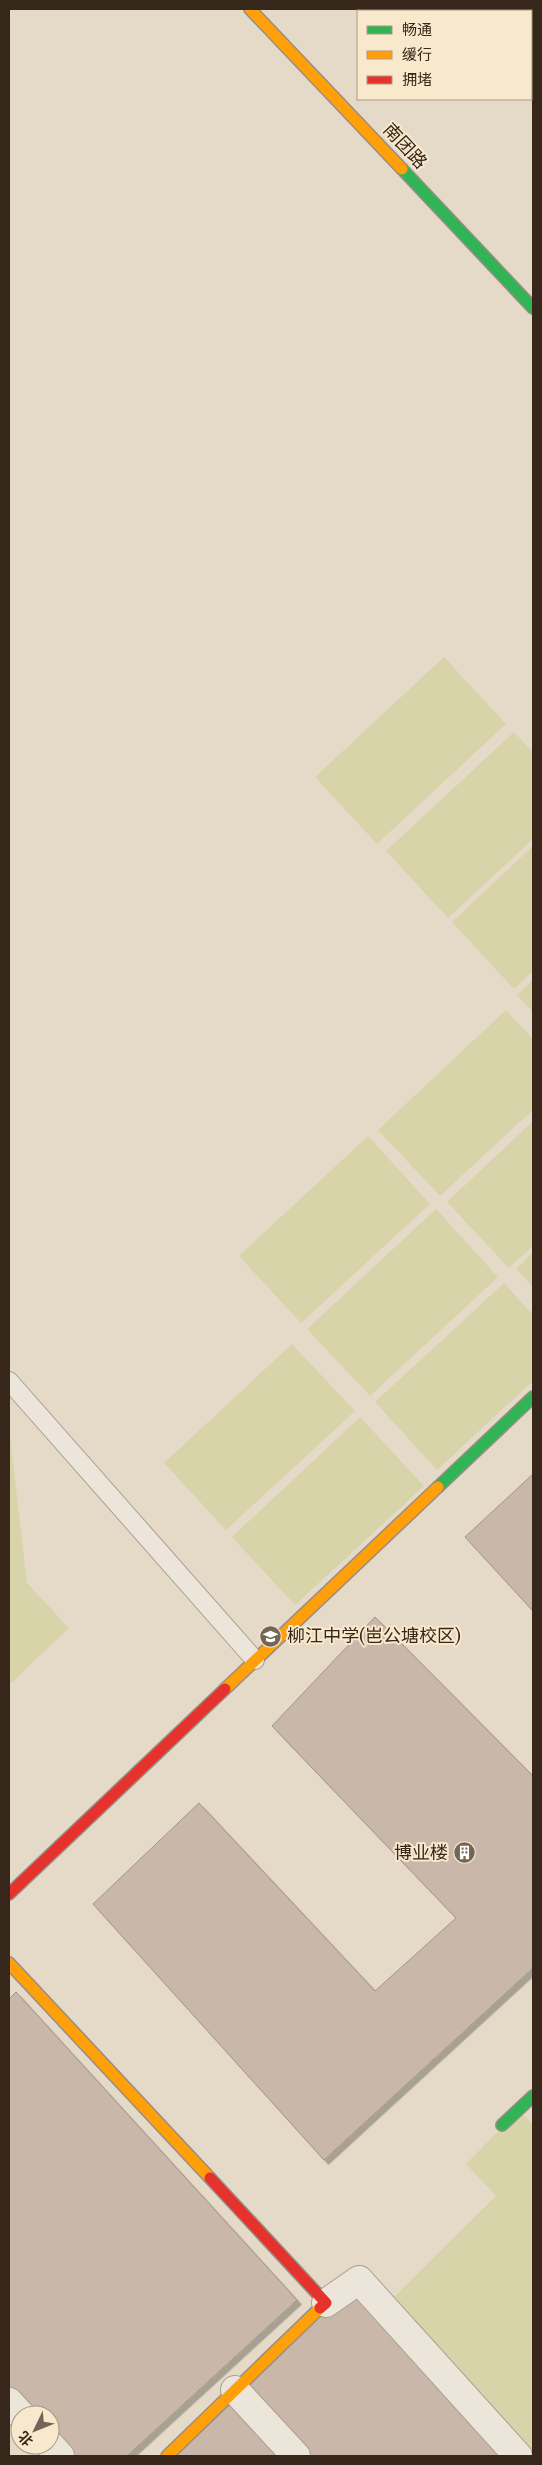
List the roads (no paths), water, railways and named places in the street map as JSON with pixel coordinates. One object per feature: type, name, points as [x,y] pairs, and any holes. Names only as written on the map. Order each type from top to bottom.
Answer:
[{"type":"street","name":"南团路","points":[[250,9],[289,48],[533,308]]},
{"type":"street","points":[[9,1894],[533,1397]]},
{"type":"street","points":[[9,1963],[326,2303]]},
{"type":"street","points":[[502,2125],[531,2103]]},
{"type":"street","points":[[166,2456],[326,2303],[359,2280],[518,2456]]},
{"type":"street","points":[[236,2390],[296,2456]]},
{"type":"lane","points":[[9,1381],[256,1660]]},
{"type":"place","name":"柳江中学(岜公塘校区)","points":[[271,1636]]},
{"type":"place","name":"博业楼","points":[[464,1853]]}]
